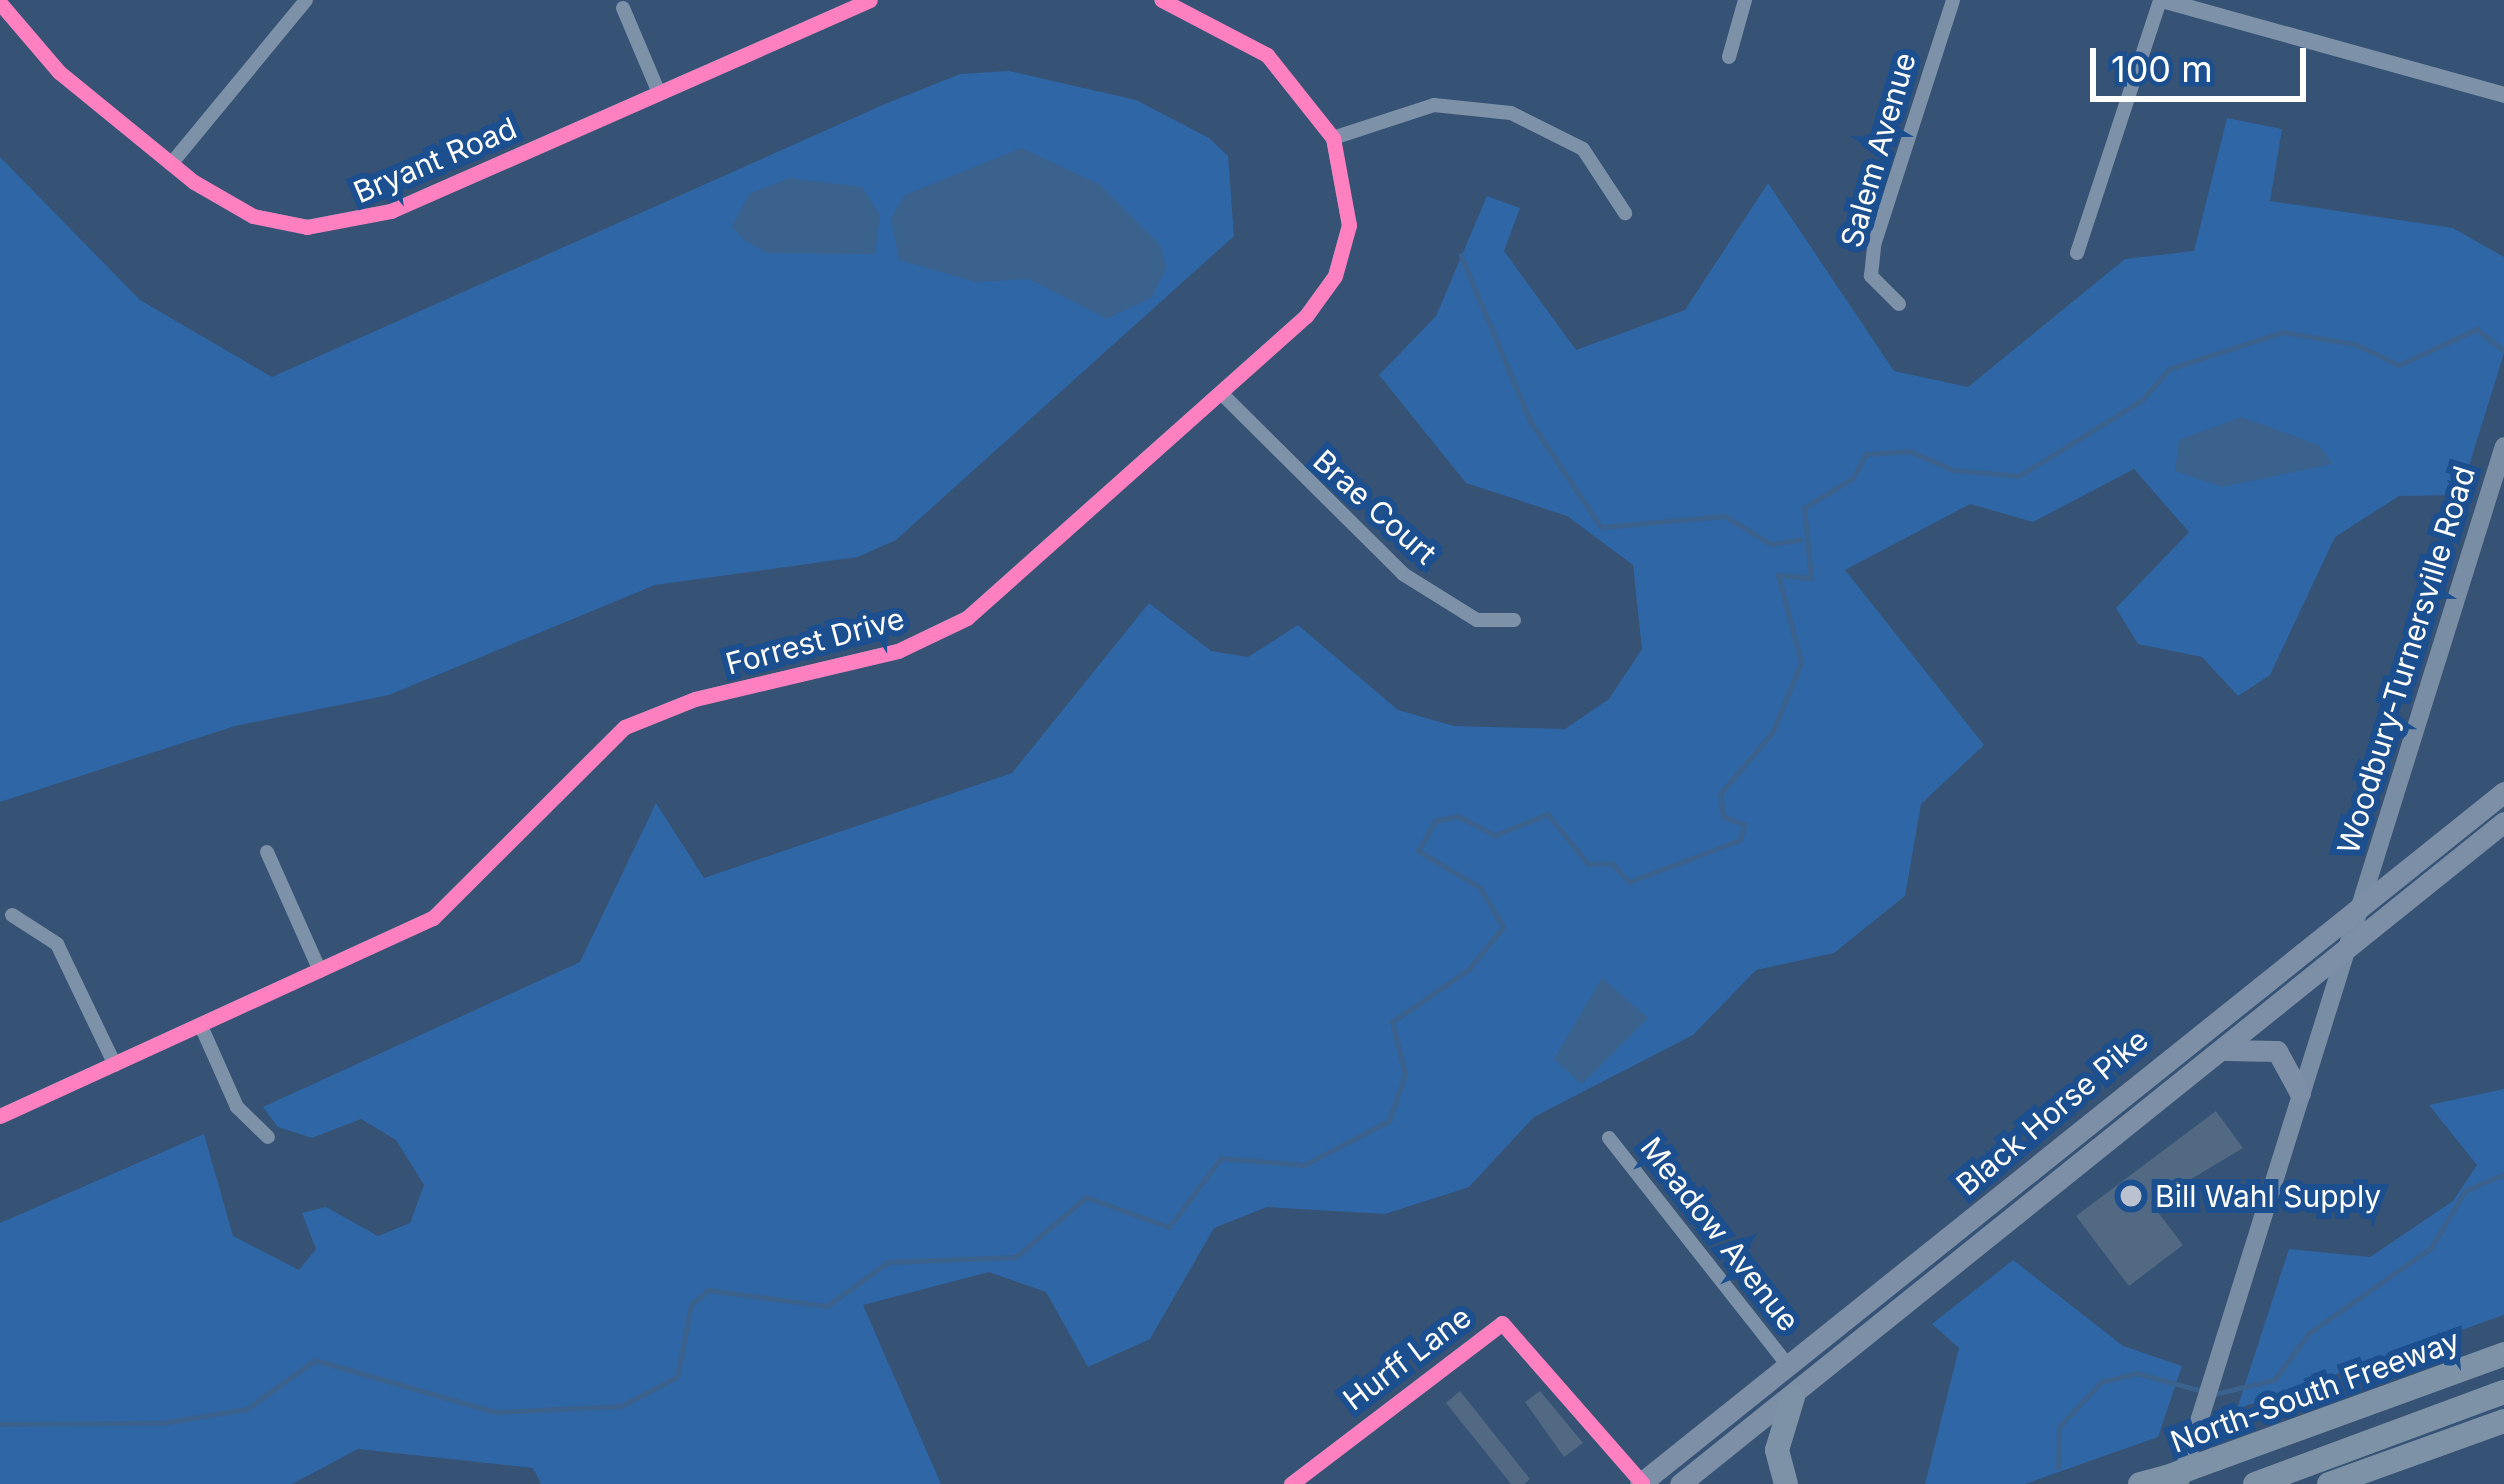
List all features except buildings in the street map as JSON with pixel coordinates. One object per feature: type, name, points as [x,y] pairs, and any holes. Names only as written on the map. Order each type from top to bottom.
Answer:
[{"type":"highway","name":"North-South Freeway","points":[[2158,1482],[2504,1354]]},
{"type":"highway","points":[[2254,1484],[2504,1392]]},
{"type":"highway","points":[[1786,1484],[1777,1450],[1793,1397]]},
{"type":"highway","points":[[2329,1484],[2504,1421]]},
{"type":"main road","name":"Woodbury-Turnersville Road","points":[[2158,1482],[2209,1390],[2504,446]]},
{"type":"main road","name":"Black Horse Pike","points":[[1642,1484],[2366,892],[2504,792]]},
{"type":"main road","name":"Black Horse Pike","points":[[1680,1484],[2504,822]]},
{"type":"main road","points":[[2218,1052],[2277,1051],[2300,1093]]},
{"type":"main road","points":[[2006,1190],[2023,1211]]},
{"type":"main road","points":[[1838,1324],[1853,1347]]},
{"type":"street","points":[[171,164],[306,0]]},
{"type":"street","name":"Bryant Road","points":[[0,3],[59,72],[171,164],[253,216],[350,224],[658,93],[842,6],[870,0]]},
{"type":"street","name":"Forrest Drive","points":[[0,1116],[320,971],[463,896],[626,727],[695,699],[898,651],[968,618],[1222,393],[1335,276],[1350,195],[1333,138],[1267,56],[1162,0]]},
{"type":"street","points":[[1729,57],[1745,0]]},
{"type":"street","name":"Salem Avenue","points":[[1899,304],[1871,276],[1874,245],[1953,0]]},
{"type":"street","points":[[2077,253],[2161,0],[2504,95]]},
{"type":"street","points":[[623,8],[658,93]]},
{"type":"street","points":[[1333,138],[1409,109],[1511,112],[1582,149],[1625,213]]},
{"type":"street","name":"Brae Court","points":[[1222,393],[1403,574],[1478,620],[1514,620]]},
{"type":"street","points":[[267,852],[320,971]]},
{"type":"street","points":[[12,916],[57,944],[115,1065]]},
{"type":"street","points":[[201,1026],[237,1107],[268,1137]]},
{"type":"street","name":"Meadow Avenue","points":[[1610,1138],[1787,1364]]},
{"type":"street","name":"Hurff Lane","points":[[1292,1484],[1502,1323],[1642,1484]]},
{"type":"shaded area","points":[[1009,71],[1136,100],[1209,138],[1228,156],[1234,236],[896,540],[858,557],[655,585],[389,695],[235,726],[0,802],[0,157],[140,300],[272,377],[885,104],[960,74]]},
{"type":"shaded area","points":[[2227,118],[2282,129],[2270,201],[2453,228],[2504,257],[2504,353],[2460,495],[2399,496],[2335,537],[2270,675],[2238,696],[2202,657],[2138,644],[2116,608],[2189,532],[2134,469],[2033,522],[1970,504],[1845,570],[1984,745],[1921,804],[1905,896],[1834,953],[1756,970],[1693,1035],[1534,1117],[1469,1187],[1385,1214],[1267,1207],[1214,1228],[1150,1339],[1088,1367],[1046,1292],[989,1272],[863,1305],[941,1484],[541,1484],[533,1468],[358,1449],[292,1484],[0,1484],[0,1223],[204,1134],[233,1236],[299,1270],[316,1249],[302,1213],[326,1207],[378,1236],[410,1223],[424,1185],[396,1140],[361,1119],[312,1138],[278,1127],[263,1107],[580,962],[656,803],[704,878],[1012,773],[1149,603],[1211,651],[1248,657],[1298,625],[1398,710],[1454,726],[1565,729],[1609,699],[1642,649],[1633,565],[1567,516],[1466,483],[1379,375],[1436,316],[1487,196],[1520,208],[1504,251],[1576,350],[1685,310],[1768,183],[1894,371],[1968,387],[2125,259],[2194,251]]},
{"type":"shaded area","points":[[1021,148],[1099,184],[1160,245],[1166,267],[1152,297],[1107,319],[1029,279],[976,282],[899,260],[891,218],[905,195]]},
{"type":"shaded area","points":[[789,178],[862,187],[880,215],[875,254],[767,253],[746,241],[732,227],[749,194]]},
{"type":"shaded area","points":[[2241,417],[2319,445],[2332,464],[2222,487],[2175,471],[2179,440]]},
{"type":"shaded area","points":[[1602,978],[1648,1018],[1582,1084],[1554,1059]]},
{"type":"shaded area","points":[[2504,1089],[2504,1315],[2237,1409],[2289,1249],[2370,1257],[2453,1201],[2477,1165],[2429,1105]]},
{"type":"shaded area","points":[[2013,1260],[2123,1346],[2182,1366],[2158,1437],[2025,1484],[1925,1484],[1959,1348],[1932,1324]]},
{"type":"waterway","points":[[1461,255],[1531,422],[1601,527],[1725,516],[1771,544],[1801,539]]},
{"type":"waterway","points":[[0,1424],[162,1423],[247,1409],[315,1360],[495,1412],[621,1406],[677,1377],[691,1305],[708,1290],[827,1306],[888,1262],[1016,1257],[1086,1197],[1169,1227],[1221,1158],[1304,1165],[1389,1121],[1405,1074],[1392,1022],[1469,969],[1503,927],[1480,888],[1418,851],[1435,821],[1458,816],[1495,835],[1548,814],[1588,864],[1612,863],[1629,882],[1740,840],[1744,825],[1723,817],[1720,794],[1772,733],[1801,663],[1778,575],[1811,578],[1804,508],[1853,478],[1866,454],[1910,451],[1953,470],[2019,476],[2142,400],[2169,369],[2283,332],[2355,344],[2399,365],[2477,329],[2504,351]]},
{"type":"waterway","points":[[2214,1394],[2274,1380],[2309,1333],[2431,1248],[2465,1191],[2504,1174]]},
{"type":"waterway","points":[[2058,1468],[2059,1427],[2101,1382],[2137,1373],[2203,1391]]},
{"type":"cycle path","points":[[0,3],[59,72],[194,182],[253,216],[307,227],[391,211],[870,0]]},
{"type":"cycle path","points":[[0,1116],[433,918],[625,727],[695,699],[898,651],[967,618],[1306,316],[1335,276],[1349,225],[1333,138],[1267,55],[1162,0]]},
{"type":"cycle path","points":[[1291,1484],[1502,1323],[1642,1483]]},
{"type":"place","name":"Bill Wahl Supply","points":[[2131,1196]]}]
